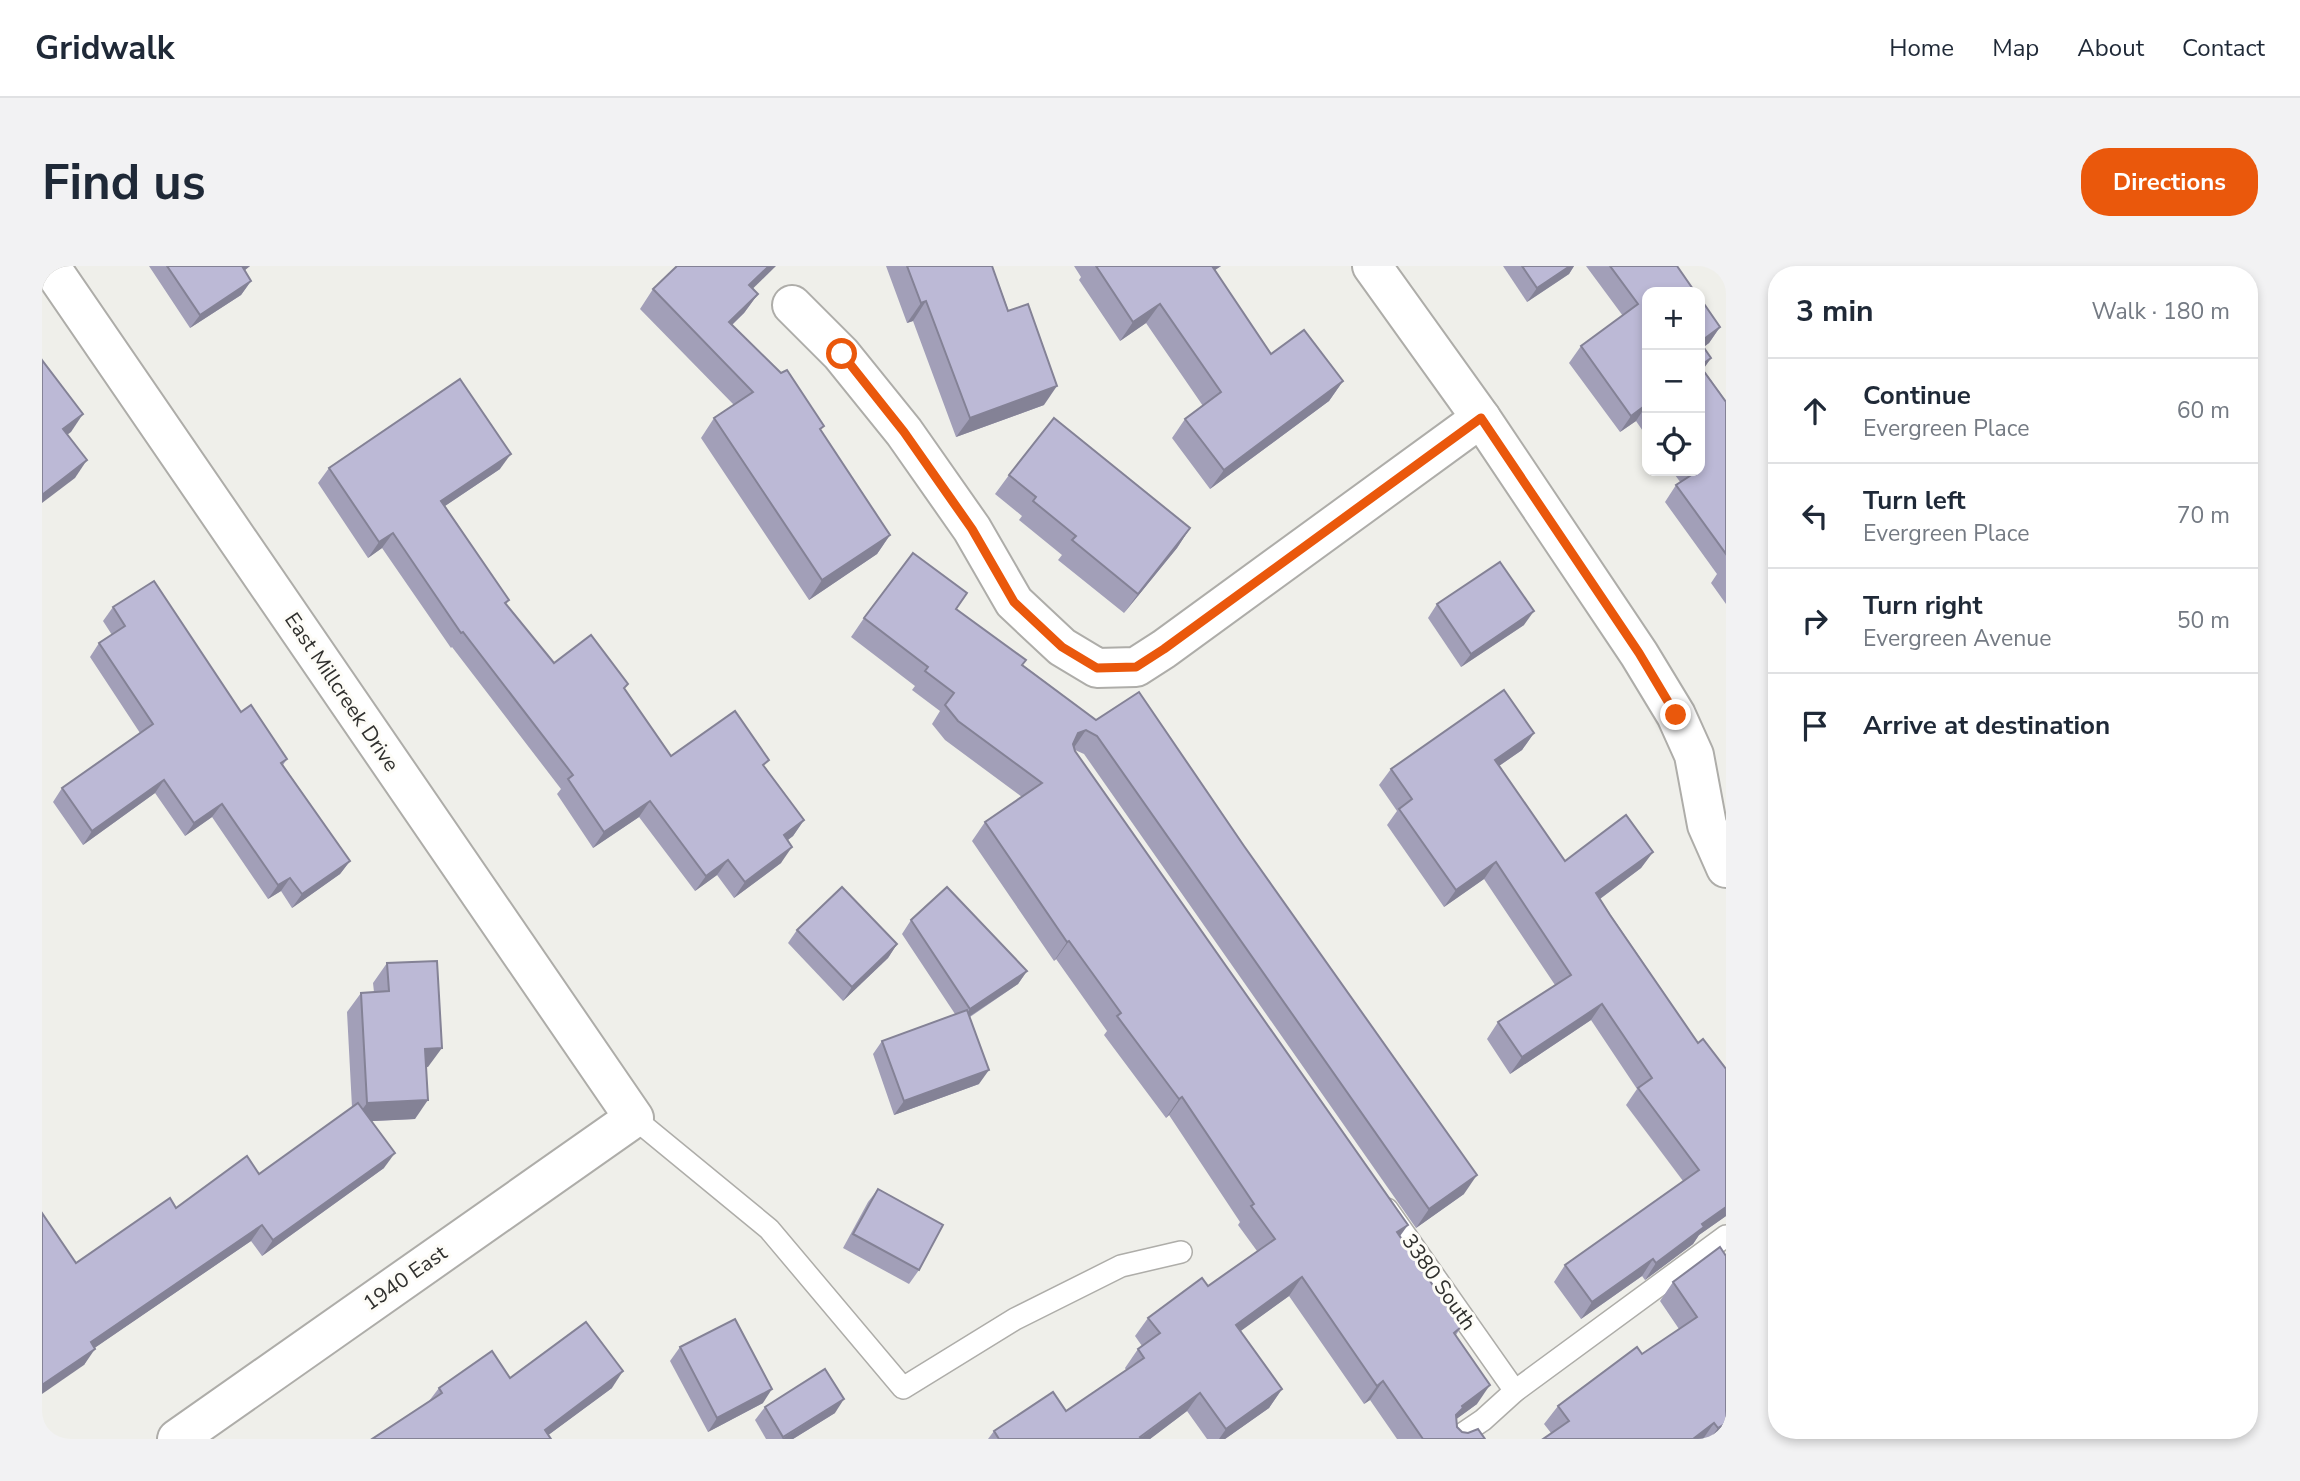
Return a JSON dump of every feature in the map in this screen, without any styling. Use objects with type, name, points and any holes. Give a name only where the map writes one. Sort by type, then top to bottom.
[{"type":"street","name":"East Millcreek Drive","points":[[50,266],[634,1118]]},
{"type":"street","points":[[1373,266],[1481,418],[1639,653],[1676,715],[1694,755],[1707,825],[1726,868]]},
{"type":"street","points":[[792,305],[842,354],[904,432],[972,529],[1014,602],[1062,647],[1097,668],[1136,667],[1155,655],[1481,418]]},
{"type":"street","name":"1940 East","points":[[177,1439],[634,1118]]},
{"type":"lane","points":[[634,1118],[769,1229],[903,1388],[1015,1319],[1121,1266],[1181,1252]]},
{"type":"lane","name":"3380 South","points":[[1378,1196],[1515,1391]]},
{"type":"lane","points":[[1455,1439],[1483,1420],[1515,1391],[1726,1236]]},
{"type":"building","points":[[167,266],[242,266],[251,281],[200,315]]},
{"type":"building","points":[[677,266],[769,266],[749,285],[758,294],[729,322],[781,373],[787,370],[824,426],[820,429],[890,535],[822,580],[714,418],[753,392],[653,289]]},
{"type":"building","points":[[907,266],[992,266],[1008,311],[1028,304],[1057,386],[970,418],[926,301],[921,303]]},
{"type":"building","points":[[1096,266],[1212,266],[1271,354],[1304,330],[1343,381],[1224,470],[1185,419],[1221,392],[1160,304],[1133,322]]},
{"type":"building","points":[[1522,266],[1570,266],[1537,288]]},
{"type":"building","points":[[1610,266],[1677,266],[1692,287],[1642,287],[1642,408],[1631,416],[1581,346],[1638,304]]},
{"type":"building","points":[[1705,305],[1720,327],[1705,338]]},
{"type":"building","points":[[1705,349],[1711,358],[1705,362]]},
{"type":"building","points":[[42,360],[83,414],[63,429],[87,460],[42,495]]},
{"type":"building","points":[[1705,373],[1726,402],[1726,554],[1676,485],[1690,476],[1705,476]]},
{"type":"building","points":[[460,379],[511,454],[441,501],[509,600],[505,603],[554,663],[591,635],[628,684],[624,688],[671,756],[735,711],[769,760],[763,765],[804,820],[784,835],[792,847],[745,882],[728,860],[706,876],[650,801],[604,832],[568,779],[573,775],[463,632],[461,633],[393,533],[379,542],[329,468]]},
{"type":"building","points":[[1054,418],[1190,528],[1138,594],[1072,540],[1076,536],[1033,501],[1036,497],[1009,475]]},
{"type":"building","points":[[913,553],[967,593],[956,609],[1026,660],[1022,665],[1096,720],[1139,692],[1244,846],[1477,1175],[1429,1209],[1097,736],[1086,730],[1078,733],[1073,744],[1075,751],[1408,1225],[1397,1232],[1461,1327],[1454,1333],[1490,1385],[1462,1406],[1456,1415],[1457,1427],[1462,1432],[1478,1429],[1485,1439],[1423,1439],[1383,1381],[1377,1386],[1302,1277],[1236,1325],[1282,1389],[1226,1429],[1200,1393],[1140,1437],[1142,1439],[999,1439],[994,1431],[1053,1392],[1066,1411],[1144,1358],[1138,1349],[1160,1333],[1148,1318],[1202,1278],[1208,1286],[1275,1239],[1182,1097],[1179,1099],[1117,1016],[1121,1013],[1069,941],[1067,942],[985,822],[1042,783],[958,721],[945,705],[954,693],[925,671],[928,667],[864,618]]},
{"type":"building","points":[[1500,562],[1534,611],[1471,654],[1437,604]]},
{"type":"building","points":[[154,581],[241,712],[251,705],[287,759],[281,763],[350,861],[302,894],[290,878],[278,885],[222,804],[194,823],[164,780],[92,831],[62,788],[153,724],[99,643],[125,626],[113,607]]},
{"type":"building","points":[[1504,690],[1534,733],[1495,760],[1565,861],[1626,815],[1653,852],[1596,893],[1698,1043],[1703,1039],[1726,1069],[1726,1207],[1656,1263],[1653,1259],[1592,1302],[1565,1265],[1699,1170],[1638,1088],[1652,1078],[1602,1004],[1522,1057],[1498,1022],[1571,975],[1496,862],[1456,890],[1399,809],[1412,799],[1391,769]]},
{"type":"building","points":[[842,887],[897,944],[852,987],[797,930]]},
{"type":"building","points":[[947,887],[1027,971],[970,1009],[911,920]]},
{"type":"building","points":[[437,961],[442,1048],[425,1049],[428,1100],[367,1103],[361,993],[389,991],[387,963]]},
{"type":"building","points":[[967,1010],[989,1070],[904,1101],[882,1041]]},
{"type":"building","points":[[358,1103],[395,1153],[273,1240],[262,1225],[91,1342],[95,1349],[42,1385],[42,1213],[76,1263],[170,1198],[176,1208],[247,1156],[259,1174]]},
{"type":"building","points":[[878,1189],[943,1225],[919,1270],[853,1234]]},
{"type":"building","points":[[1720,1247],[1726,1256],[1726,1423],[1718,1428],[1714,1423],[1693,1439],[1543,1439],[1569,1421],[1558,1406],[1637,1347],[1642,1354],[1697,1317],[1673,1282]]},
{"type":"building","points":[[735,1319],[772,1389],[717,1418],[680,1347]]},
{"type":"building","points":[[586,1322],[623,1371],[545,1430],[551,1439],[372,1439],[442,1393],[439,1388],[492,1351],[510,1378]]},
{"type":"building","points":[[825,1369],[844,1399],[783,1437],[765,1407]]},
{"type":"route","points":[[842,354],[904,432],[972,529],[1014,602],[1062,647],[1097,668],[1136,667],[1164,649],[1481,418],[1639,653],[1676,715]]}]
